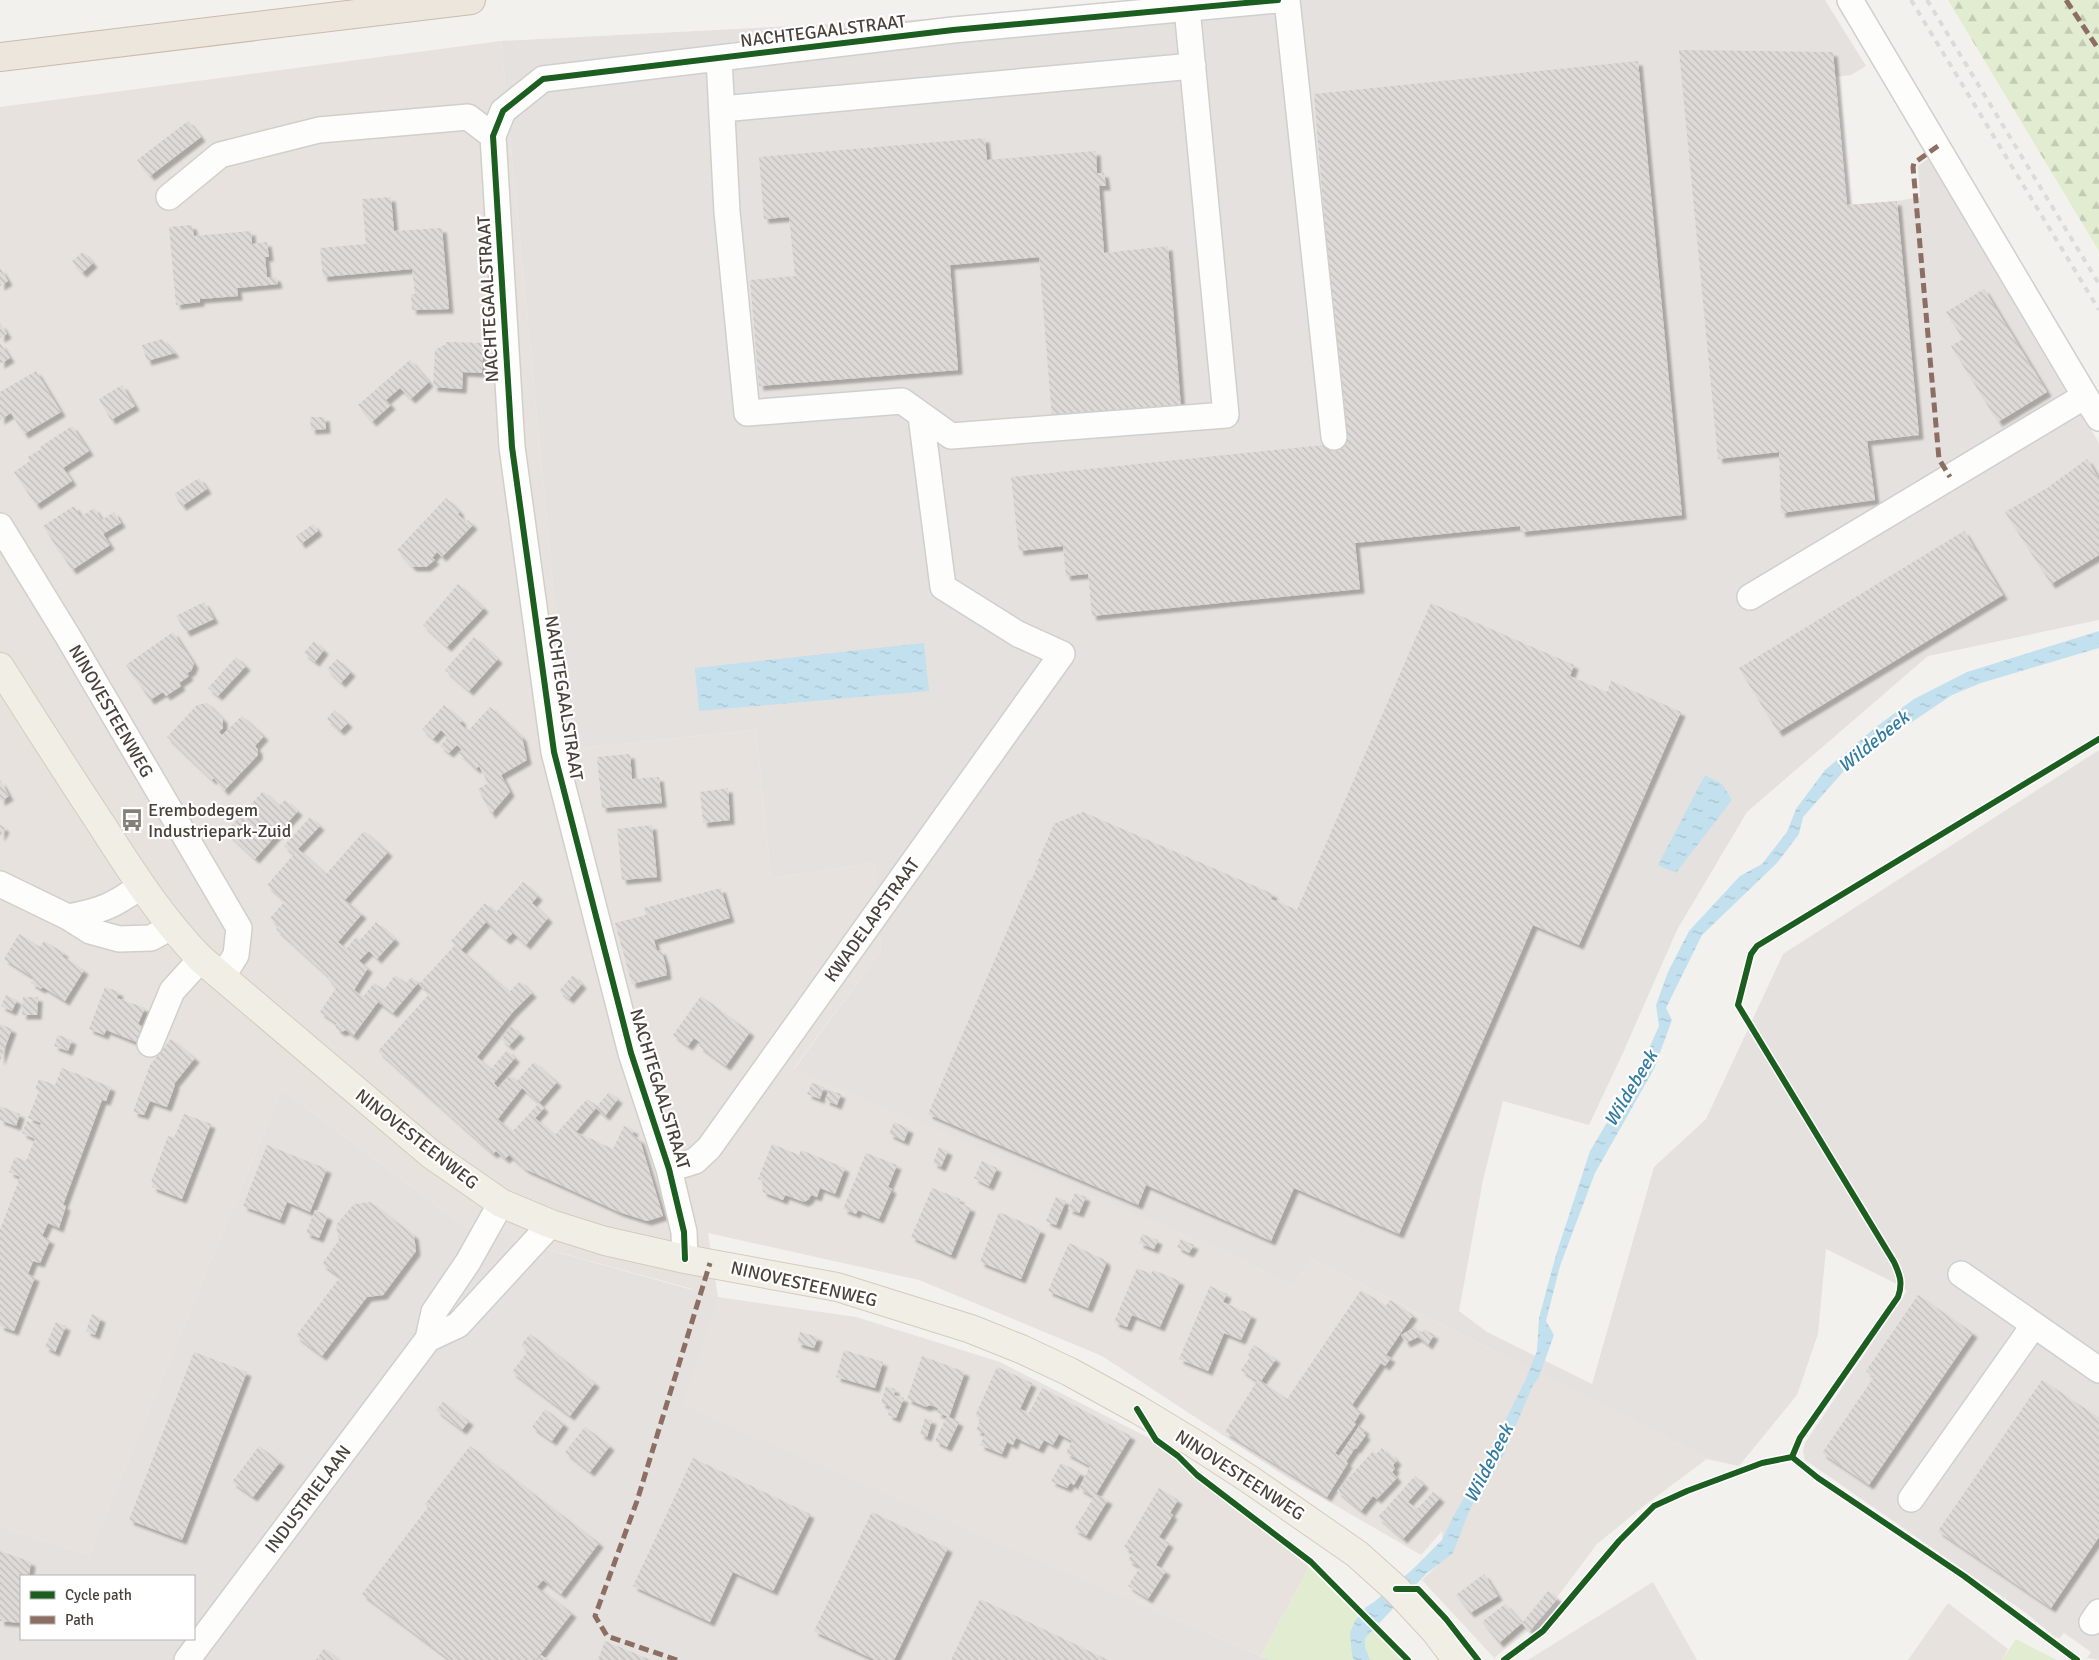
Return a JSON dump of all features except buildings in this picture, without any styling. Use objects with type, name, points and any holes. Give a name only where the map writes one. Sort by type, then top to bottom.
[{"type":"highway","points":[[0,57],[471,0]]},
{"type":"main road","name":"NINOVESTEENWEG","points":[[0,667],[141,886],[171,927],[200,959],[432,1155],[501,1203],[550,1224],[605,1241],[685,1259],[837,1287],[971,1329],[1021,1349],[1070,1372],[1195,1444],[1357,1554],[1396,1589],[1435,1631],[1457,1660]]},
{"type":"street","name":"NACHTEGAALSTRAAT","points":[[685,1259],[684,1232],[669,1169],[632,1053],[554,752],[512,447],[493,136],[503,110],[543,79],[953,30],[1278,0]]},
{"type":"street","points":[[1286,0],[1334,437]]},
{"type":"street","points":[[1850,0],[2099,418]]},
{"type":"street","points":[[719,58],[726,212],[747,413],[902,400],[921,416],[951,436],[1226,416],[1187,8]]},
{"type":"street","points":[[722,108],[1193,66]]},
{"type":"street","points":[[169,196],[220,155],[319,130],[468,117],[493,136]]},
{"type":"street","points":[[1750,597],[2085,396]]},
{"type":"street","name":"KWADELAPSTRAAT","points":[[669,1169],[696,1160],[709,1148],[1062,654],[1018,634],[942,587],[921,416]]},
{"type":"street","name":"NINOVESTEENWEG","points":[[0,526],[67,635],[239,928],[236,954],[222,977]]},
{"type":"street","points":[[68,917],[98,911],[119,901],[141,886]]},
{"type":"street","points":[[3,892],[68,917],[90,932],[120,939],[151,938],[171,927]]},
{"type":"street","points":[[150,1044],[172,991],[200,959]]},
{"type":"street","name":"INDUSTRIELAAN","points":[[187,1660],[428,1338],[434,1312],[468,1262],[501,1203]]},
{"type":"street","name":"INDUSTRIELAAN","points":[[428,1338],[458,1324],[550,1224]]},
{"type":"street","points":[[1961,1274],[2099,1370]]},
{"type":"street","points":[[1912,1499],[2034,1325]]},
{"type":"shaded area","points":[[1295,0],[1825,0],[1866,66],[1851,75],[1835,77],[1847,205],[1920,197],[1918,166],[1929,158],[2099,443],[2099,620],[1928,656],[1747,812],[1677,930],[1589,1125],[1503,1101],[1483,1180],[1459,1311],[1487,1332],[1592,1384],[1654,1167],[1706,1119],[1783,954],[2099,750],[2099,1660],[2087,1658],[2091,1652],[2064,1633],[2060,1638],[2055,1637],[2026,1613],[1805,1460],[1803,1451],[1805,1443],[1907,1291],[1897,1284],[1826,1249],[1818,1334],[1797,1395],[1739,1466],[1707,1459],[1312,1259],[1292,1287],[1242,1259],[794,1069],[881,950],[874,863],[771,878],[756,730],[581,748],[561,668],[501,41]]},
{"type":"shaded area","points":[[501,41],[561,668],[581,748],[756,730],[771,878],[874,863],[881,950],[794,1068],[1242,1259],[1292,1287],[1312,1259],[1707,1459],[1645,1505],[1597,1544],[1537,1624],[1495,1657],[1496,1660],[1422,1580],[1444,1559],[1442,1531],[1421,1555],[1288,1478],[1102,1356],[919,1280],[708,1233],[718,1297],[856,1317],[1000,1362],[1159,1443],[1309,1567],[1261,1656],[680,1405],[692,1289],[463,1226],[282,1089],[89,1555],[0,1527],[0,107]]},
{"type":"shaded area","points":[[282,1089],[463,1226],[718,1297],[681,1405],[1270,1660],[0,1660],[0,1527],[89,1555]]},
{"type":"shaded area","points":[[1653,1582],[1697,1660],[1528,1660]]},
{"type":"shaded area","points":[[1948,1603],[2008,1649],[2002,1660],[1908,1660]]},
{"type":"green space","points":[[1948,0],[2099,0],[2099,251]]},
{"type":"green space","points":[[1309,1567],[1403,1660],[1270,1660],[1261,1656]]},
{"type":"green space","points":[[2016,1639],[2057,1660],[2002,1660]]},
{"type":"water","name":"Wildebeek","points":[[2099,631],[2099,648],[1981,683],[1952,695],[1851,763],[1803,817],[1799,834],[1777,863],[1702,935],[1666,1008],[1672,1020],[1654,1069],[1595,1173],[1560,1266],[1546,1321],[1554,1335],[1539,1377],[1532,1387],[1504,1454],[1470,1509],[1453,1553],[1426,1574],[1365,1638],[1365,1647],[1370,1660],[1354,1660],[1350,1633],[1355,1621],[1366,1607],[1412,1570],[1442,1540],[1483,1465],[1525,1381],[1537,1351],[1539,1318],[1556,1255],[1590,1151],[1642,1064],[1659,1026],[1656,1005],[1668,972],[1689,931],[1740,876],[1762,864],[1787,832],[1796,809],[1825,770],[1876,727],[1914,699],[1967,672]]},
{"type":"water","points":[[924,643],[929,691],[699,711],[695,668]]},
{"type":"water","points":[[1705,775],[1722,784],[1732,800],[1676,873],[1658,865]]},
{"type":"railway","points":[[1911,0],[2099,310]]},
{"type":"railway","points":[[1927,0],[2099,284]]},
{"type":"marked path","points":[[2066,0],[2099,50]]},
{"type":"marked path","points":[[1938,146],[1914,163],[1913,167],[1939,459],[1950,477]]},
{"type":"marked path","points":[[677,1660],[607,1636],[595,1616],[637,1501],[710,1263]]},
{"type":"cycle path","points":[[685,1259],[684,1232],[669,1169],[631,1053],[554,752],[512,447],[493,136],[503,111],[543,79],[953,30],[1278,0]]},
{"type":"cycle path","points":[[2077,1660],[1964,1576],[1818,1478],[1792,1457],[1800,1438],[1898,1297],[1900,1279],[1894,1262],[1738,1005],[1751,954],[1757,946],[2099,739]]},
{"type":"cycle path","points":[[1137,1409],[1156,1440],[1178,1456],[1197,1475],[1311,1562],[1408,1660]]},
{"type":"cycle path","points":[[1504,1660],[1543,1631],[1619,1541],[1654,1506],[1687,1491],[1762,1463],[1792,1457]]},
{"type":"cycle path","points":[[1396,1589],[1418,1589],[1446,1619],[1478,1660]]},
{"type":"place","name":"Erembodegem Industriepark-Zuid","points":[[132,820]]}]
